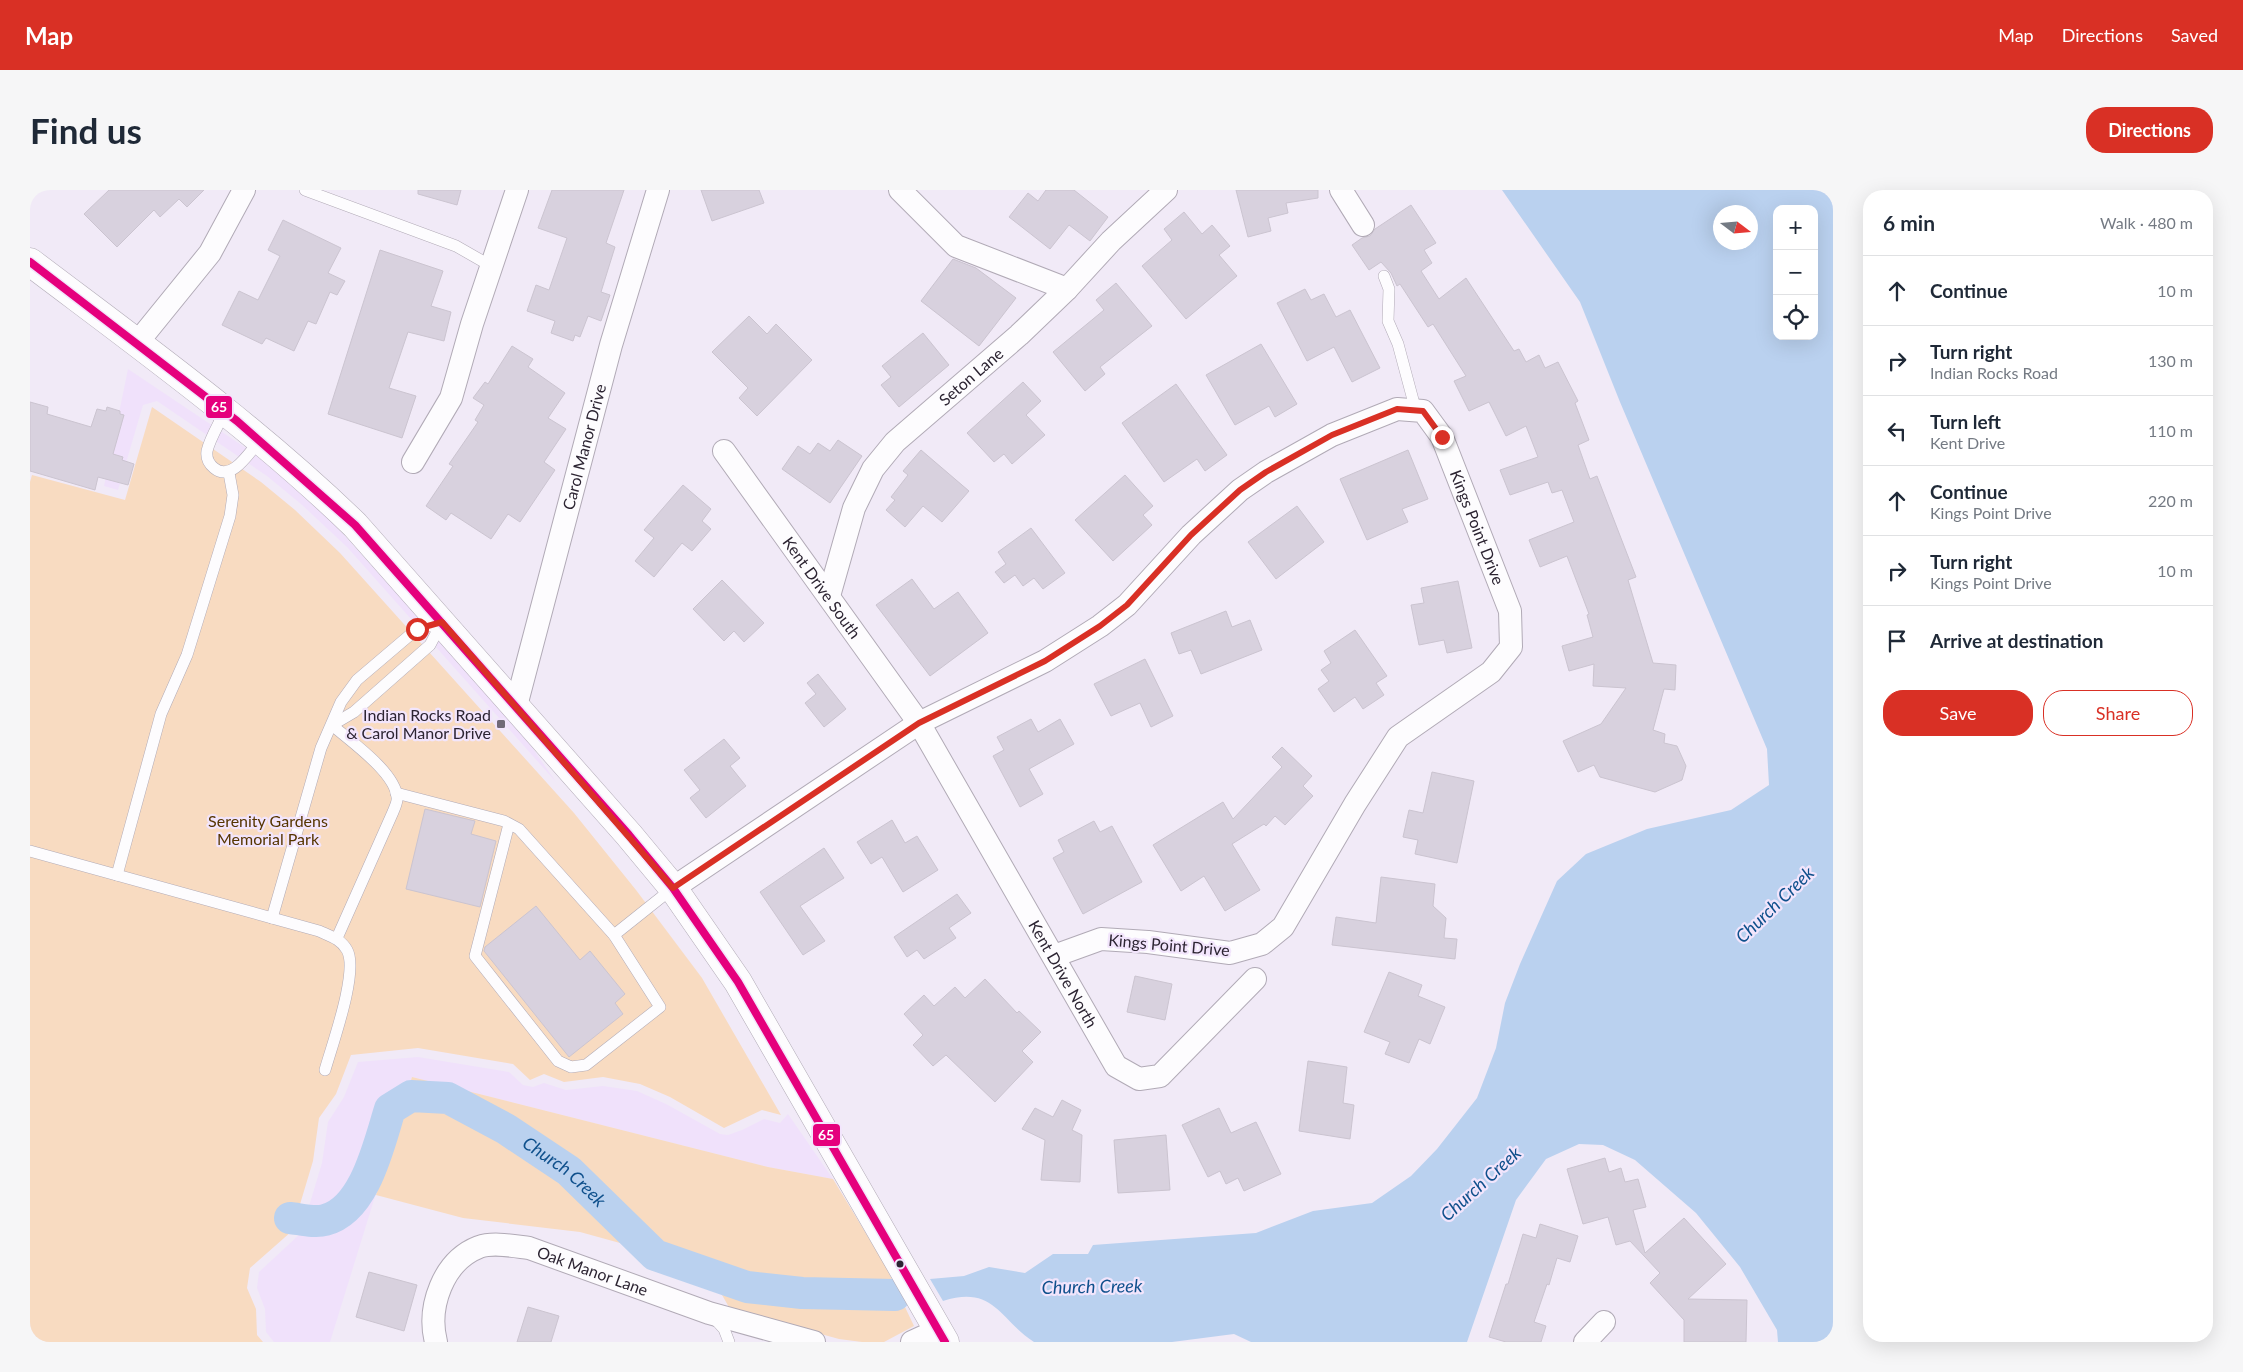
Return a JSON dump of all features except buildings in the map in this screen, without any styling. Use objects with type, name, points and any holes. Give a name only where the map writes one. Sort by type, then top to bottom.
[{"type":"street","points":[[137,343],[210,253],[244,190]]},
{"type":"street","points":[[413,462],[451,398],[472,324],[517,190]]},
{"type":"street","name":"Carol Manor Drive","points":[[516,706],[611,345],[658,190]]},
{"type":"street","points":[[900,190],[956,246],[1067,290]]},
{"type":"street","name":"Seton Lane","points":[[829,596],[854,508],[873,469],[895,442],[1019,336],[1067,290],[1111,241],[1166,190]]},
{"type":"street","points":[[1341,190],[1362,225]]},
{"type":"street","points":[[30,262],[260,439],[310,481],[355,525],[442,622],[673,888],[738,982],[941,1336],[912,1342]]},
{"type":"street","points":[[673,888],[919,723],[1045,661],[1100,626],[1127,605],[1191,535],[1240,490],[1266,472],[1332,435],[1397,409],[1416,411]]},
{"type":"street","name":"Kings Point Drive","points":[[1054,956],[1101,939],[1148,942],[1230,953],[1262,944],[1283,927],[1355,804],[1398,737],[1491,672],[1511,647],[1510,611],[1442,437],[1423,411],[1416,411]]},
{"type":"street","name":"Kent Drive South","points":[[724,451],[919,723]]},
{"type":"street","name":"Kent Drive North","points":[[919,723],[1116,1066],[1139,1079],[1160,1076],[1255,979]]},
{"type":"street","name":"Oak Manor Lane","points":[[436,1342],[433,1332],[435,1307],[444,1278],[458,1260],[479,1247],[501,1245],[529,1248],[709,1313],[814,1342]]},
{"type":"street","points":[[1585,1342],[1604,1322]]},
{"type":"lane","points":[[305,190],[456,246],[491,266]]},
{"type":"lane","points":[[1384,276],[1389,289],[1388,322],[1398,344],[1416,411]]},
{"type":"lane","points":[[224,411],[207,451],[208,461],[221,473],[229,473],[240,464],[260,439]]},
{"type":"lane","points":[[117,875],[160,714],[187,655],[230,516],[233,495],[229,473]]},
{"type":"lane","points":[[272,918],[321,748],[341,702],[357,680],[417,629],[442,622]]},
{"type":"lane","points":[[332,725],[354,712],[430,645],[442,622]]},
{"type":"lane","points":[[332,725],[382,769],[394,785],[398,797],[337,938]]},
{"type":"lane","points":[[396,793],[509,824],[520,829],[614,935],[660,1007],[586,1065],[571,1067],[558,1061],[474,956],[509,824]]},
{"type":"lane","points":[[30,851],[319,931],[337,938],[347,950],[351,965],[349,981],[325,1070]]},
{"type":"lane","points":[[614,935],[673,888]]},
{"type":"lane","points":[[709,1313],[724,1329],[729,1342]]},
{"type":"shaded area","points":[[128,369],[295,481],[520,730],[556,782],[347,547],[301,504],[267,476],[157,401],[143,405],[118,490],[104,486]]},
{"type":"shaded area","points":[[418,1057],[509,1072],[523,1085],[533,1087],[544,1083],[566,1090],[603,1086],[637,1091],[666,1104],[720,1134],[728,1135],[764,1119],[780,1123],[788,1114],[833,1179],[768,1167],[412,1077],[330,1342],[274,1342],[266,1332],[265,1309],[257,1288],[259,1272],[301,1233],[322,1163],[328,1122],[344,1097],[358,1062]]},
{"type":"green space","name":"Serenity Gardens Memorial Park","points":[[152,407],[261,482],[295,510],[340,553],[574,813],[636,890],[702,978],[781,1115],[762,1110],[724,1128],[670,1097],[640,1084],[603,1077],[564,1082],[544,1074],[530,1080],[513,1064],[418,1048],[351,1055],[336,1094],[319,1118],[313,1161],[292,1231],[250,1268],[247,1288],[256,1309],[257,1335],[263,1342],[30,1342],[30,482],[32,475],[125,500]]},
{"type":"green space","points":[[412,1077],[768,1167],[833,1179],[885,1265],[914,1326],[884,1342],[839,1339],[730,1309],[713,1279],[649,1251],[580,1232],[463,1218],[376,1195]]},
{"type":"water","points":[[1502,190],[1833,190],[1833,1342],[1778,1342],[1777,1330],[1740,1267],[1696,1213],[1635,1160],[1603,1145],[1579,1144],[1546,1159],[1516,1200],[1467,1342],[1251,1342],[1234,1334],[1172,1342],[1034,1342],[985,1301],[974,1297],[960,1297],[943,1301],[930,1279],[964,1276],[989,1267],[1025,1273],[1053,1254],[1088,1254],[1093,1245],[1256,1233],[1313,1211],[1372,1203],[1411,1176],[1437,1149],[1477,1098],[1496,1048],[1505,1003],[1557,881],[1586,854],[1647,829],[1731,810],[1769,785],[1767,749],[1620,402],[1580,302]]},
{"type":"waterway","name":"Church Creek","points":[[290,1218],[321,1221],[339,1214],[360,1190],[368,1174],[390,1109],[411,1096],[448,1098],[506,1129],[569,1171],[655,1255],[747,1287],[802,1293],[895,1295]]},
{"type":"transit line","name":"65","points":[[30,262],[237,421],[355,525],[629,835],[673,888],[738,982],[945,1342]]},
{"type":"place","name":"Indian Rocks Road & Carol Manor Drive","points":[[501,724]]},
{"type":"route","points":[[417,629],[442,622],[629,835],[673,888],[919,723],[1045,661],[1100,626],[1127,605],[1191,535],[1240,490],[1298,452],[1332,435],[1397,409],[1423,411],[1442,437]]}]
